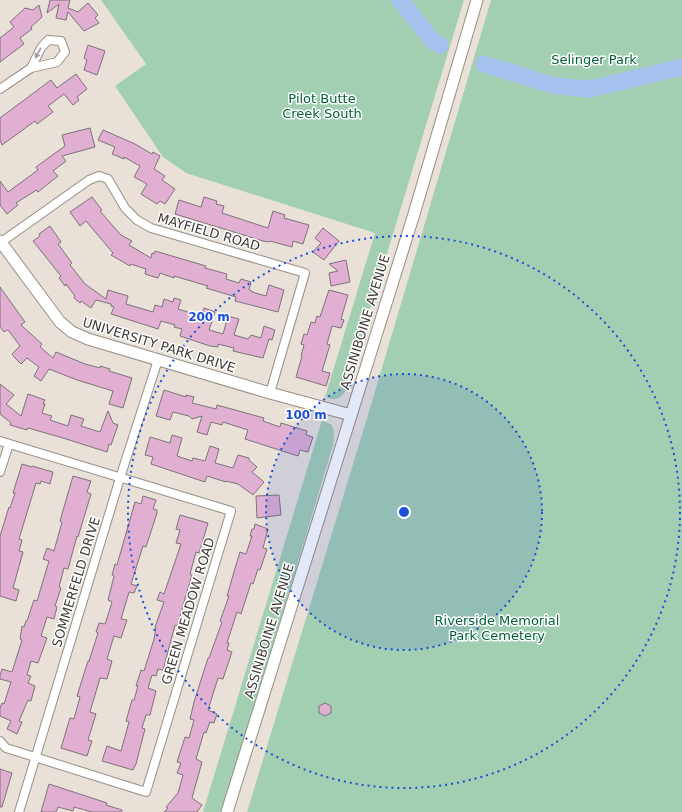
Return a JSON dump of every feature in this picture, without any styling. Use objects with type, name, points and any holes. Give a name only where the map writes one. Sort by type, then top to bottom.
[{"type":"street","name":"ASSINIBOINE AVENUE","points":[[227,812],[414,214],[477,0]]},
{"type":"street","points":[[0,90],[31,68]]},
{"type":"street","name":"MAYFIELD ROAD","points":[[0,242],[89,180],[99,176],[108,179],[125,208],[137,220],[151,228],[306,273],[270,393]]},
{"type":"street","name":"UNIVERSITY PARK DRIVE","points":[[0,242],[60,322],[72,332],[88,339],[158,360],[351,415]]},
{"type":"street","name":"SOMMERFELD DRIVE","points":[[19,812],[120,478],[158,360]]},
{"type":"street","name":"GREEN MEADOW ROAD","points":[[0,441],[231,511],[146,792],[6,748],[0,741]]},
{"type":"street","points":[[0,472],[8,444]]},
{"type":"green space","name":"Pilot Butte Creek South","points":[[101,0],[464,0],[345,392],[340,397],[334,399],[325,397],[375,233],[186,173],[163,157],[115,86],[146,64]]},
{"type":"green space","name":"Riverside Memorial Park Cemetery","points":[[491,0],[682,0],[682,812],[247,812],[368,415]]},
{"type":"green space","points":[[322,420],[332,425],[334,432],[333,445],[223,812],[203,812]]},
{"type":"building","points":[[50,0],[70,0],[68,8],[78,12],[88,3],[98,15],[95,18],[99,23],[84,31],[68,12],[66,20],[56,18],[59,4],[47,13]]},
{"type":"building","points":[[39,5],[42,17],[31,27],[32,29],[20,38],[24,44],[0,62],[0,38],[14,27],[10,22],[25,8],[33,10]]},
{"type":"building","points":[[88,45],[105,51],[97,75],[84,70],[87,60],[84,58]]},
{"type":"building","points":[[76,74],[87,89],[77,97],[79,100],[73,105],[64,94],[48,106],[53,112],[37,124],[35,121],[2,145],[0,140],[0,118],[51,80],[57,88]]},
{"type":"building","points":[[90,128],[95,147],[62,156],[66,161],[53,171],[58,176],[38,192],[36,190],[16,203],[18,205],[7,214],[0,205],[0,181],[8,192],[38,170],[36,167],[65,146],[62,135]]},
{"type":"building","points":[[103,130],[135,144],[152,154],[153,152],[160,156],[154,169],[165,176],[162,180],[175,189],[165,204],[160,201],[157,204],[141,194],[147,184],[134,177],[140,166],[124,157],[124,159],[112,154],[115,147],[98,140]]},
{"type":"building","points":[[92,197],[102,210],[100,211],[121,235],[132,241],[129,245],[151,258],[152,253],[154,254],[155,251],[206,266],[205,268],[227,274],[226,279],[239,283],[241,279],[251,282],[249,290],[266,296],[269,285],[284,290],[278,312],[235,301],[236,297],[206,288],[208,286],[174,276],[174,278],[160,273],[158,278],[145,274],[146,269],[131,264],[130,266],[111,255],[113,253],[86,221],[80,226],[70,212]]},
{"type":"building","points":[[204,197],[217,201],[216,204],[224,206],[222,213],[268,228],[273,211],[285,215],[284,218],[309,225],[303,244],[293,241],[292,247],[270,241],[263,241],[175,214],[179,200],[201,207]]},
{"type":"building","points":[[50,226],[61,242],[58,244],[72,263],[70,265],[85,284],[106,299],[108,290],[128,296],[126,304],[153,312],[155,305],[162,307],[164,299],[173,302],[174,298],[181,300],[178,309],[201,316],[204,308],[215,312],[209,330],[223,334],[228,316],[239,319],[234,335],[248,339],[251,335],[261,338],[264,326],[275,330],[272,340],[269,339],[263,358],[233,351],[234,348],[218,344],[218,347],[210,346],[180,336],[182,329],[174,327],[175,325],[161,321],[158,329],[111,314],[114,307],[111,306],[111,304],[96,300],[91,308],[81,301],[80,303],[74,298],[75,296],[66,284],[65,286],[59,278],[61,276],[33,241],[40,236],[39,234]]},
{"type":"building","points":[[323,228],[339,241],[324,260],[313,252],[321,243],[315,238]]},
{"type":"building","points":[[346,260],[350,282],[331,286],[329,273],[338,271],[329,264]]},
{"type":"building","points":[[0,287],[25,322],[21,325],[42,344],[40,347],[53,358],[56,352],[85,364],[100,368],[100,366],[110,369],[109,371],[132,378],[123,408],[109,404],[113,391],[77,380],[49,369],[41,381],[34,376],[39,367],[27,358],[21,364],[12,354],[20,346],[9,331],[7,330],[4,332],[0,327]]},
{"type":"building","points":[[329,290],[348,295],[341,319],[344,320],[341,328],[332,326],[327,344],[330,345],[322,371],[330,373],[326,386],[296,377],[302,356],[304,345],[301,344],[304,334],[307,335],[311,322],[315,323],[317,316],[320,317]]},
{"type":"building","points":[[0,384],[14,395],[6,404],[21,416],[28,394],[45,400],[42,413],[52,416],[50,420],[68,426],[71,415],[84,419],[81,426],[100,432],[108,411],[113,423],[118,425],[107,452],[28,428],[27,430],[10,425],[11,423],[0,414]]},
{"type":"building","points":[[164,390],[186,397],[186,395],[194,397],[192,403],[216,409],[217,405],[264,418],[263,421],[280,427],[281,423],[307,431],[306,435],[313,437],[308,452],[300,450],[298,456],[245,439],[248,430],[223,422],[222,425],[211,422],[207,435],[197,432],[202,416],[192,419],[189,416],[173,412],[170,420],[156,416]]},
{"type":"building","points":[[172,435],[182,438],[177,456],[192,461],[193,458],[205,461],[210,446],[219,449],[215,463],[233,468],[238,455],[249,458],[249,460],[257,467],[252,472],[264,482],[253,495],[238,484],[207,476],[205,482],[151,464],[153,457],[145,455],[150,437],[170,443]]},
{"type":"building","points":[[22,464],[53,472],[50,484],[41,481],[40,484],[36,483],[19,539],[22,540],[19,551],[23,552],[13,588],[19,590],[16,601],[0,596],[0,536],[15,493],[13,493]]},
{"type":"building","points":[[73,476],[91,481],[87,492],[91,494],[68,569],[64,568],[59,587],[61,588],[55,606],[57,607],[54,619],[47,617],[41,636],[47,638],[38,663],[31,661],[27,675],[31,676],[28,683],[35,686],[31,701],[28,700],[19,721],[22,722],[17,734],[7,729],[11,721],[0,716],[0,708],[2,703],[4,704],[11,682],[0,679],[0,675],[2,669],[12,672],[22,640],[20,639],[22,626],[24,627],[27,621],[34,600],[37,601],[49,561],[43,559],[47,548],[54,551],[62,522],[60,521]]},
{"type":"building","points":[[279,495],[281,515],[257,518],[256,496]]},
{"type":"building","points":[[143,496],[156,500],[153,509],[157,510],[157,513],[146,547],[143,546],[131,584],[137,586],[134,593],[129,592],[121,619],[127,620],[121,638],[114,636],[107,659],[112,661],[107,679],[100,678],[90,712],[96,714],[88,740],[92,741],[87,756],[61,748],[70,718],[74,719],[80,697],[77,696],[98,633],[96,632],[99,623],[105,624],[110,609],[112,602],[108,600],[114,576],[112,575],[115,564],[117,565],[135,502],[141,504]]},
{"type":"building","points":[[180,515],[208,523],[199,553],[196,552],[190,574],[192,575],[177,626],[175,625],[163,670],[158,669],[156,676],[152,675],[148,688],[156,691],[150,715],[146,715],[142,728],[145,729],[133,770],[102,761],[107,746],[121,751],[129,722],[126,721],[138,686],[136,686],[141,670],[144,671],[154,639],[155,627],[164,602],[157,600],[160,592],[164,594],[181,544],[176,543],[180,530],[176,529]]},
{"type":"building","points":[[255,524],[268,529],[263,548],[267,549],[260,570],[258,569],[253,584],[251,583],[241,614],[237,612],[227,643],[229,643],[227,650],[232,652],[223,679],[218,678],[208,710],[217,714],[214,723],[210,722],[206,733],[204,732],[196,759],[202,762],[192,798],[202,805],[197,812],[164,812],[168,808],[166,807],[178,793],[183,775],[177,773],[181,763],[177,762],[185,737],[189,738],[194,720],[190,719],[194,702],[208,658],[222,622],[220,621],[229,596],[227,596],[240,552],[246,554],[252,536],[250,536],[252,529],[254,529]]},
{"type":"building","points":[[325,703],[331,706],[331,713],[325,716],[319,713],[319,706]]},
{"type":"building","points":[[0,769],[12,773],[2,807],[0,807]]},
{"type":"building","points":[[49,784],[107,803],[106,805],[122,810],[122,812],[92,812],[74,807],[73,811],[58,807],[56,812],[41,812]]},
{"type":"waterway","points":[[400,0],[433,41],[440,45]]},
{"type":"waterway","points":[[484,64],[555,86],[590,89],[682,67]]},
{"type":"park label","name":"Selinger Park","points":[[594,59]]}]
